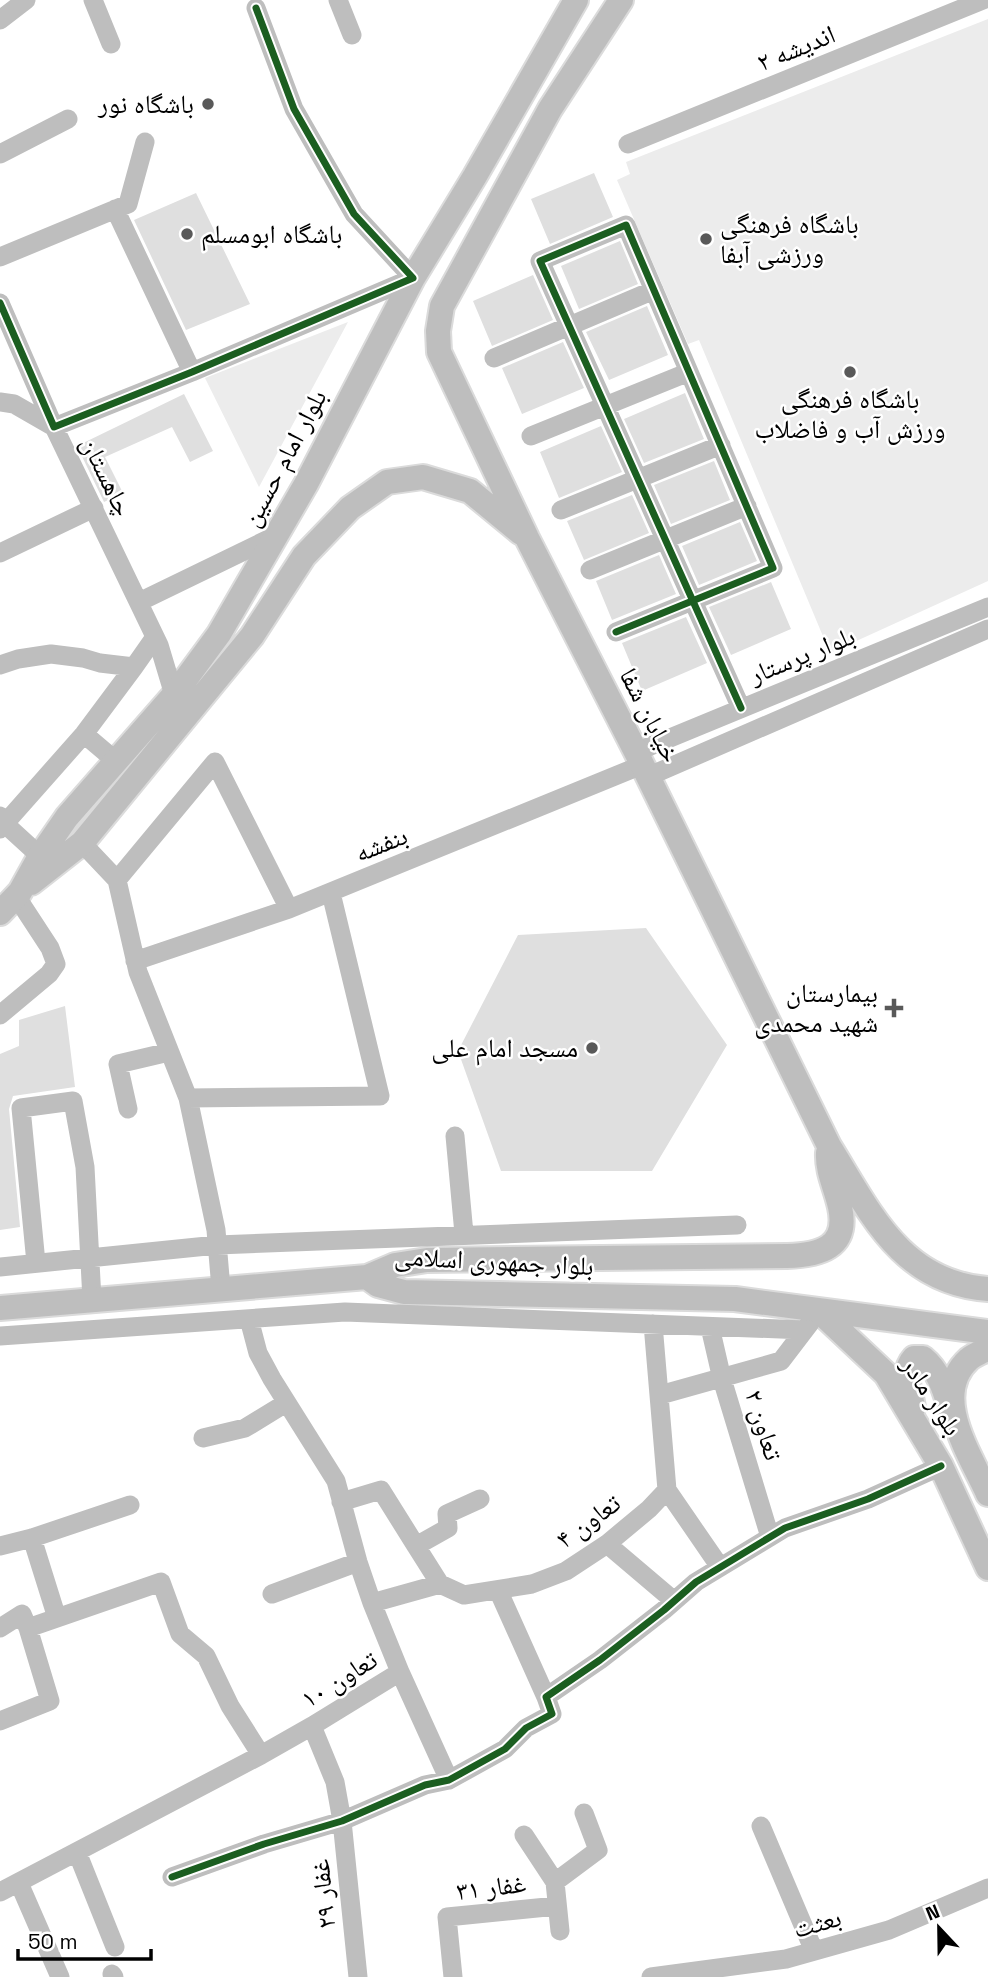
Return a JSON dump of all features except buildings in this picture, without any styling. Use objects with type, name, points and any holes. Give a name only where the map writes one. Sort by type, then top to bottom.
[{"type":"main road","name":"بلوار امام حسین","points":[[12,900],[67,817],[174,695],[219,634],[277,535],[413,278],[576,0]]},
{"type":"main road","name":"خیابان شفا","points":[[621,0],[550,109],[442,306],[438,331],[439,352],[527,538],[829,1146]]},
{"type":"main road","points":[[12,900],[82,843],[252,636],[304,556],[350,508],[387,482],[424,477],[470,491],[527,538]]},
{"type":"main road","points":[[367,1277],[427,1248],[786,1256],[821,1252],[835,1238],[841,1219],[828,1168],[829,1146]]},
{"type":"main road","points":[[829,1146],[863,1201],[905,1256],[937,1279],[969,1288],[988,1289]]},
{"type":"main road","name":"بلوار جمهوری اسلامی","points":[[0,1308],[367,1277],[378,1285],[404,1292],[735,1299],[812,1321],[988,1332]]},
{"type":"main road","name":"بلوار مادر","points":[[812,1321],[886,1374],[941,1466],[988,1568]]},
{"type":"main road","name":"بلوار مادر","points":[[988,1348],[969,1360],[957,1375],[952,1391],[953,1415],[988,1494]]},
{"type":"main road","points":[[914,1421],[907,1373],[908,1364],[914,1358],[923,1358],[932,1365],[940,1377],[953,1415]]},
{"type":"street","points":[[0,20],[26,0]]},
{"type":"street","points":[[93,0],[111,44]]},
{"type":"street","points":[[338,0],[352,35]]},
{"type":"street","name":"اندیشه ۲","points":[[628,144],[984,0]]},
{"type":"street","points":[[1,308],[54,427],[192,372],[413,278],[354,214],[294,109],[256,8]]},
{"type":"street","points":[[0,154],[68,119]]},
{"type":"street","points":[[0,257],[128,204],[145,142]]},
{"type":"street","points":[[115,209],[192,372]]},
{"type":"street","points":[[616,632],[692,601],[774,568],[626,225],[540,261],[665,541],[692,601],[741,708]]},
{"type":"street","points":[[494,358],[654,290]]},
{"type":"street","points":[[531,436],[689,372]]},
{"type":"street","name":"چاهستان","points":[[5,405],[54,427],[139,601],[155,637],[174,695]]},
{"type":"street","points":[[561,510],[721,445]]},
{"type":"street","points":[[590,570],[747,506]]},
{"type":"street","points":[[0,553],[94,508]]},
{"type":"street","points":[[139,601],[277,535]]},
{"type":"street","name":"بلوار پرستار","points":[[641,764],[741,708],[988,607]]},
{"type":"street","name":"بلوار پرستار","points":[[641,764],[988,629]]},
{"type":"street","points":[[40,856],[2,823],[83,734],[155,637]]},
{"type":"street","points":[[0,665],[51,654],[134,667]]},
{"type":"street","points":[[83,734],[117,762]]},
{"type":"street","points":[[117,880],[215,762],[289,909]]},
{"type":"street","name":"بنفشه","points":[[135,961],[331,893],[641,764]]},
{"type":"street","points":[[82,843],[117,880],[135,961],[188,1098],[217,1245],[221,1289]]},
{"type":"street","points":[[188,1098],[380,1096],[331,893]]},
{"type":"street","points":[[0,1014],[49,974],[56,964],[50,948],[12,900]]},
{"type":"street","points":[[128,1109],[118,1064],[169,1052]]},
{"type":"street","points":[[36,1264],[21,1108],[73,1101],[85,1167],[92,1300]]},
{"type":"street","points":[[455,1136],[464,1234]]},
{"type":"street","points":[[0,1267],[217,1245],[427,1248],[464,1234],[737,1225]]},
{"type":"street","points":[[0,1336],[345,1312],[710,1327],[812,1321]]},
{"type":"street","name":"تعاون ۱۰","points":[[0,1892],[261,1755],[400,1672],[358,1562],[336,1481],[286,1403],[258,1353],[249,1319]]},
{"type":"street","points":[[660,1395],[781,1361],[812,1321]]},
{"type":"street","points":[[653,1324],[667,1490],[720,1567]]},
{"type":"street","name":"تعاون ۲","points":[[710,1327],[722,1379],[770,1537]]},
{"type":"street","points":[[203,1438],[245,1428],[286,1403]]},
{"type":"street","points":[[546,1697],[600,1660],[696,1581],[785,1528],[868,1499],[941,1466]]},
{"type":"street","points":[[341,1502],[381,1490],[440,1584],[372,1603]]},
{"type":"street","name":"تعاون ۴","points":[[440,1584],[464,1595],[532,1584],[566,1571],[607,1544],[667,1490]]},
{"type":"street","points":[[416,1546],[448,1528],[447,1514],[480,1499]]},
{"type":"street","points":[[0,1546],[130,1505]]},
{"type":"street","points":[[32,1538],[57,1618]]},
{"type":"street","points":[[607,1544],[673,1600]]},
{"type":"street","points":[[272,1594],[358,1562]]},
{"type":"street","points":[[28,1628],[162,1582],[180,1634],[206,1656],[230,1706],[261,1755]]},
{"type":"street","points":[[172,1877],[264,1844],[342,1821],[425,1785],[449,1780],[505,1749],[526,1728],[552,1714],[498,1590]]},
{"type":"street","points":[[0,1628],[22,1614],[50,1701],[0,1721]]},
{"type":"street","points":[[400,1672],[449,1780]]},
{"type":"street","name":"غفار ۲۹","points":[[312,1726],[335,1782],[342,1821],[358,1977]]},
{"type":"street","points":[[555,1882],[598,1850],[584,1813]]},
{"type":"street","points":[[761,1826],[814,1951]]},
{"type":"street","points":[[524,1835],[555,1882],[560,1931]]},
{"type":"street","points":[[77,1852],[116,1947]]},
{"type":"street","points":[[19,1883],[60,1977]]},
{"type":"street","name":"بعثت","points":[[652,1977],[786,1959],[889,1930],[988,1888]]},
{"type":"street","name":"غفار ۳۱","points":[[453,1977],[447,1917],[557,1906]]},
{"type":"shaded area","name":"باشگاه فرهنگی ورزش آب و فاضلاب","points":[[988,19],[988,581],[830,653],[699,340],[688,344],[617,180],[630,174],[626,162]]},
{"type":"shaded area","points":[[348,322],[259,487],[205,378]]},
{"type":"cycle path","points":[[0,303],[54,427],[192,372],[413,278],[354,214],[294,109],[256,8]]},
{"type":"cycle path","points":[[616,632],[773,568],[626,225],[540,261],[741,708]]},
{"type":"cycle path","points":[[172,1877],[264,1844],[342,1821],[425,1785],[449,1780],[505,1749],[526,1728],[552,1714],[546,1697],[600,1660],[696,1582],[785,1528],[868,1499],[941,1466]]},
{"type":"place","name":"باشگاه نور","points":[[208,104]]},
{"type":"place","name":"باشگاه ابومسلم","points":[[187,234]]},
{"type":"place","name":"باشگاه فرهنگی ورزشی آبفا","points":[[706,239]]},
{"type":"place","name":"باشگاه فرهنگی ورزش آب و فاضلاب","points":[[850,372]]},
{"type":"place","name":"بیمارستان شهید محمدی","points":[[894,1008]]},
{"type":"place","name":"مسجد امام علی","points":[[592,1048]]}]
